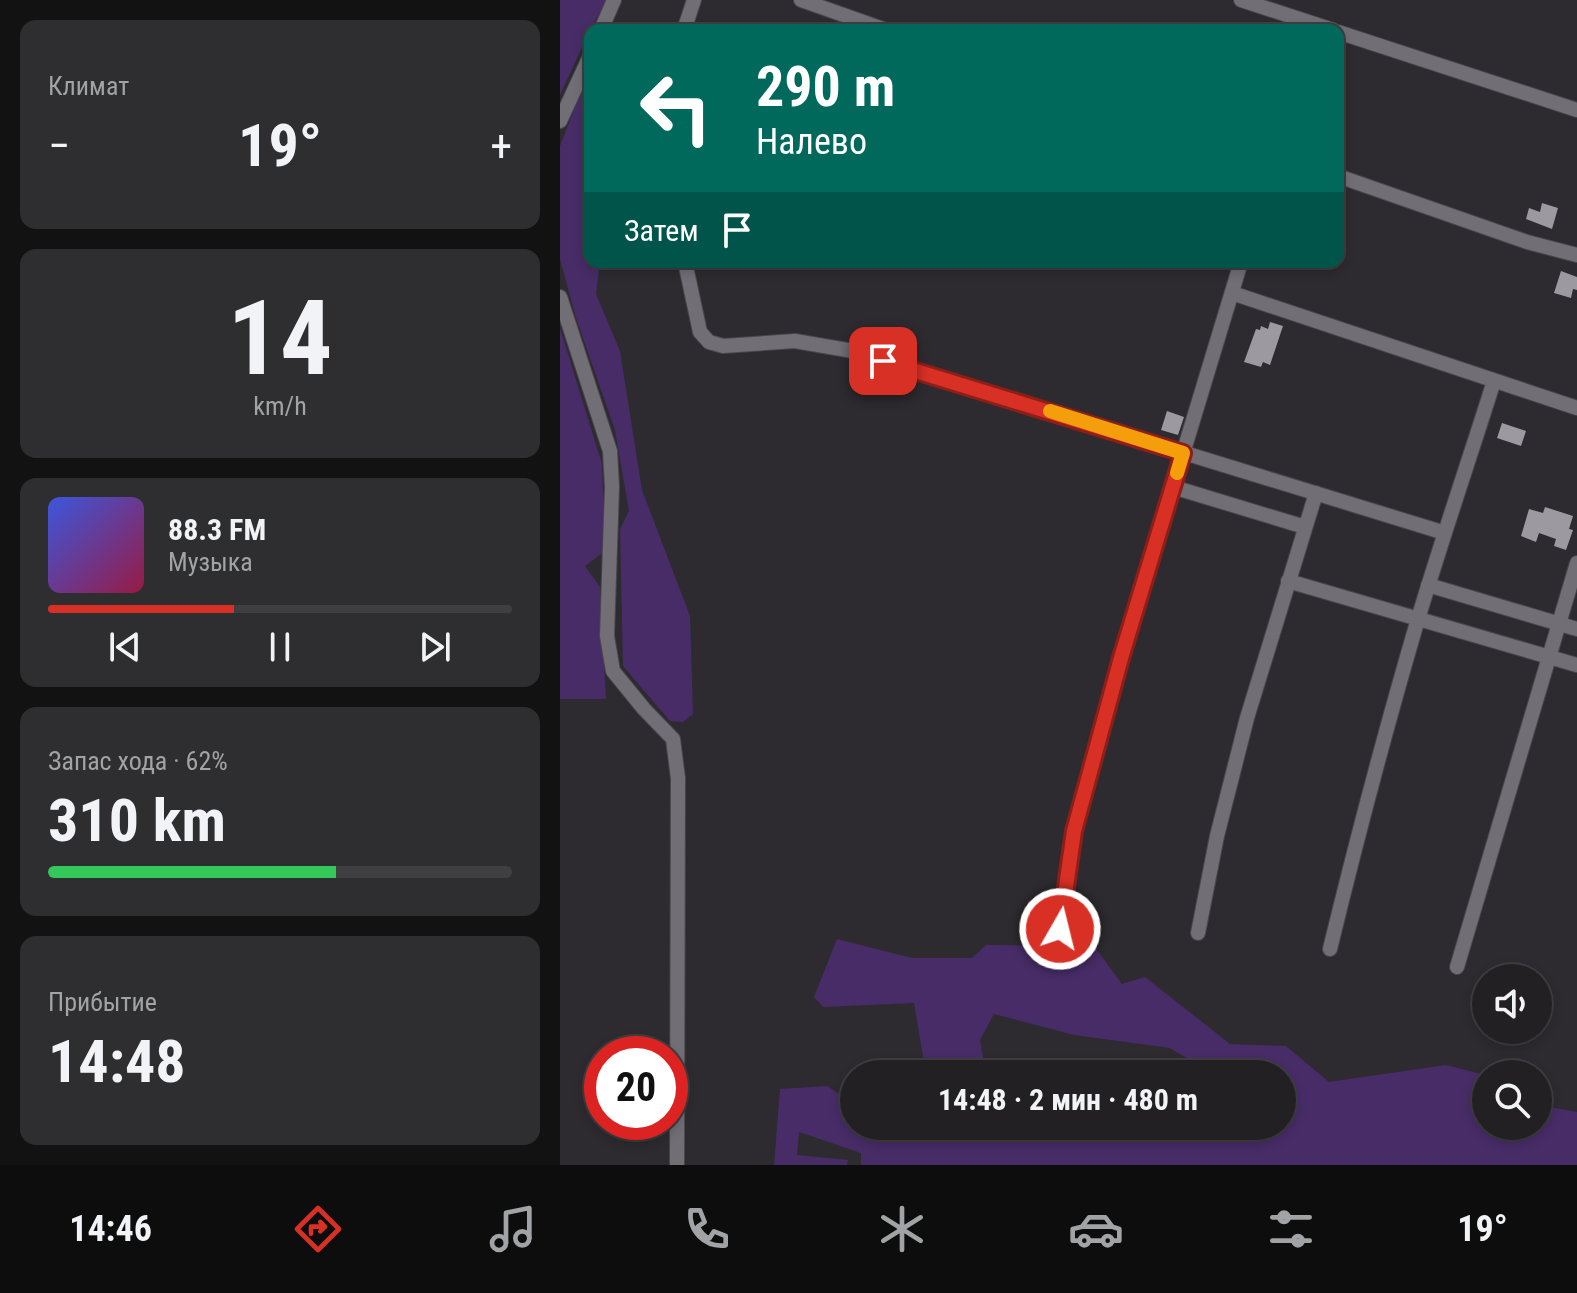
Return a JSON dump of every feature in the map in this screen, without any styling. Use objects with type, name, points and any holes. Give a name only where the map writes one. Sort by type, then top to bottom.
[{"type":"street","points":[[604,24],[614,0]]},
{"type":"street","points":[[686,24],[694,0]]},
{"type":"street","points":[[801,0],[869,24]]},
{"type":"street","points":[[1241,0],[1314,24]]},
{"type":"street","points":[[1344,34],[1576,108]]},
{"type":"street","points":[[560,121],[584,69]]},
{"type":"street","points":[[1344,178],[1527,242],[1577,255]]},
{"type":"street","points":[[686,268],[700,332],[709,342],[723,346],[795,341],[853,351],[1445,533]]},
{"type":"street","points":[[1060,929],[1074,831],[1121,658],[1239,268]]},
{"type":"street","points":[[1232,293],[1577,408]]},
{"type":"street","points":[[560,297],[610,451],[612,487],[607,636],[613,671],[673,739],[678,778],[677,1165]]},
{"type":"street","points":[[1330,949],[1357,837],[1418,619],[1494,381]]},
{"type":"street","points":[[1173,487],[1305,527]]},
{"type":"street","points":[[1198,933],[1217,836],[1243,733],[1316,493]]},
{"type":"street","points":[[1457,967],[1577,563]]},
{"type":"street","points":[[1288,581],[1577,665]]},
{"type":"street","points":[[1428,585],[1577,629]]},
{"type":"shaded area","points":[[560,0],[607,0],[593,24],[584,24],[584,43],[560,95]]},
{"type":"shaded area","points":[[584,84],[584,268],[599,268],[596,294],[620,351],[642,490],[690,616],[693,714],[683,722],[670,721],[623,666],[620,529],[629,511],[615,430],[576,318],[560,259],[560,146]]},
{"type":"shaded area","points":[[560,328],[602,464],[605,551],[585,566],[600,587],[606,699],[560,699]]},
{"type":"shaded area","points":[[837,939],[912,958],[972,958],[986,945],[1094,946],[1122,984],[1145,977],[1230,1044],[1286,1046],[1329,1082],[1446,1065],[1472,1072],[1472,1140],[1552,1140],[1552,1108],[1577,1112],[1577,1165],[861,1165],[861,1153],[799,1132],[797,1155],[848,1160],[847,1165],[774,1165],[780,1089],[827,1086],[840,1094],[840,1140],[1296,1140],[1296,1060],[1190,1060],[1170,1048],[1074,1035],[994,1014],[980,1040],[984,1060],[924,1060],[914,1003],[823,1007],[814,997]]},
{"type":"building","points":[[1542,203],[1558,208],[1552,229],[1526,219],[1529,208],[1540,212]]},
{"type":"building","points":[[1561,271],[1577,277],[1577,290],[1573,289],[1571,298],[1554,293]]},
{"type":"building","points":[[1270,322],[1283,326],[1270,365],[1263,362],[1261,367],[1244,362],[1256,329],[1260,330],[1261,326],[1268,329]]},
{"type":"building","points":[[1167,411],[1184,417],[1178,435],[1161,430]]},
{"type":"building","points":[[1502,423],[1526,431],[1521,446],[1497,438]]},
{"type":"building","points":[[1545,507],[1573,516],[1569,529],[1573,530],[1566,550],[1554,546],[1556,539],[1539,533],[1536,542],[1521,536],[1529,509],[1543,513]]},
{"type":"slow traffic","points":[[1050,411],[1183,453],[1177,473]]},
{"type":"route","points":[[883,361],[1183,453],[1121,658],[1074,831],[1060,929]]}]
